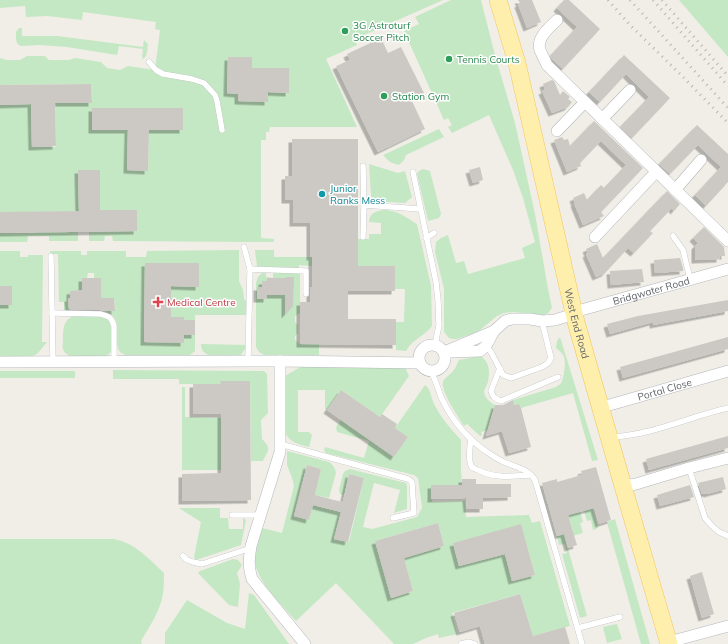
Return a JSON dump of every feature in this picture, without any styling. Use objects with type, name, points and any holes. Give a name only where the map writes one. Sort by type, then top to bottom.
[{"type":"main road","name":"West End Road","points":[[498,0],[516,63],[583,348],[669,643]]},
{"type":"street","points":[[557,20],[547,29],[540,39],[539,49],[547,65],[728,241]]},
{"type":"street","points":[[602,119],[630,90]]},
{"type":"street","points":[[557,131],[585,102]]},
{"type":"street","points":[[675,190],[701,160]]},
{"type":"street","points":[[595,237],[656,172]]},
{"type":"street","name":"Bridgwater Road","points":[[542,321],[555,320],[574,313],[728,269]]},
{"type":"street","points":[[439,349],[494,331],[505,322],[512,319],[542,321]]},
{"type":"street","points":[[420,363],[420,355],[424,348],[431,345],[439,349],[480,351],[486,346],[494,331]]},
{"type":"street","points":[[0,362],[280,361],[420,363],[425,368],[432,371],[439,369],[445,360],[439,349]]},
{"type":"street","points":[[280,361],[280,452],[248,561],[252,579],[305,644]]},
{"type":"street","name":"Portal Close","points":[[601,407],[728,371]]},
{"type":"street","points":[[623,486],[636,484],[728,458]]},
{"type":"street","points":[[669,643],[728,626]]},
{"type":"lane","points":[[149,62],[156,70],[163,74],[192,79],[204,83],[214,94],[217,101],[222,130]]},
{"type":"lane","points":[[363,166],[363,237]]},
{"type":"lane","points":[[412,172],[436,282],[439,349]]},
{"type":"lane","points":[[364,205],[420,209]]},
{"type":"lane","points":[[426,238],[434,232]]},
{"type":"lane","points":[[673,236],[683,250],[690,279]]},
{"type":"lane","points":[[244,247],[250,269],[248,361]]},
{"type":"lane","points":[[51,256],[53,362]]},
{"type":"lane","points":[[250,269],[306,271],[306,294]]},
{"type":"lane","points":[[52,314],[100,314],[106,315],[110,318],[113,321],[114,326],[114,362]]},
{"type":"lane","points":[[486,346],[491,352],[503,375],[511,378],[542,367],[548,363],[551,358],[542,321]]},
{"type":"lane","points":[[500,368],[491,391],[493,397],[496,400],[501,401],[558,377]]},
{"type":"lane","points":[[432,371],[448,410],[471,439],[497,458],[532,475],[535,480],[538,486],[582,644]]},
{"type":"lane","points":[[609,438],[624,437],[648,432],[728,408]]},
{"type":"lane","points":[[471,439],[470,462],[472,467],[480,472],[498,477],[532,475]]},
{"type":"lane","points":[[280,444],[411,480],[414,513],[393,518]]},
{"type":"lane","points":[[689,468],[705,518],[719,532],[728,536]]},
{"type":"lane","points":[[232,516],[261,515]]},
{"type":"lane","points":[[182,556],[187,560],[202,564],[251,548]]},
{"type":"lane","points":[[578,628],[620,617]]},
{"type":"lane","points":[[461,644],[469,642],[475,644]]},
{"type":"green space","points":[[0,0],[443,0],[355,39],[357,45],[326,59],[357,127],[270,127],[269,132],[266,132],[266,140],[261,140],[261,238],[274,239],[274,242],[113,241],[112,236],[105,236],[104,241],[89,241],[89,232],[137,231],[136,210],[100,210],[99,170],[78,170],[79,211],[44,212],[78,232],[78,241],[49,241],[49,236],[28,236],[27,242],[0,242],[0,233],[36,233],[36,212],[0,212],[0,105],[31,104],[32,147],[56,147],[55,103],[92,103],[91,84],[0,85],[0,58],[6,60],[20,60],[27,56],[45,56],[49,60],[69,60],[75,58],[101,62],[107,68],[120,70],[128,66],[155,70],[160,30],[155,29],[156,22],[83,12],[82,20],[47,16],[26,17],[25,6],[0,8]],"holes":[[[228,57],[252,57],[252,68],[289,68],[288,93],[268,92],[268,102],[238,101],[238,94],[227,93]],[[92,108],[183,108],[183,130],[149,130],[148,171],[127,170],[128,130],[92,130]]]},
{"type":"green space","points":[[451,0],[481,0],[515,123],[535,214],[552,308],[544,315],[513,312],[504,313],[497,316],[480,330],[457,339],[449,338],[444,332],[444,289],[435,252],[436,242],[448,235],[456,263],[464,261],[468,274],[525,258],[522,248],[535,242],[523,198],[513,170],[489,115],[452,133],[448,127],[452,125],[448,118],[444,120],[404,31],[419,24],[415,17]]},
{"type":"green space","points":[[679,0],[728,0],[728,57]]},
{"type":"green space","points":[[19,28],[22,28],[22,36],[57,36],[143,47],[144,40],[148,44],[147,53],[142,59],[143,49],[119,46],[117,55],[67,47],[40,45],[21,46],[18,44],[16,38],[16,32]]},
{"type":"green space","points":[[439,129],[444,137],[406,155],[404,160],[399,165],[390,162],[383,155]]},
{"type":"green space","points":[[369,164],[398,173],[405,171],[412,197],[405,203],[372,200]]},
{"type":"green space","points":[[423,169],[430,171],[441,214],[439,218],[428,221],[417,174]]},
{"type":"green space","points":[[388,210],[405,216],[417,224],[431,286],[432,326],[412,343],[406,351],[396,350],[396,322],[404,322],[405,289],[395,289],[395,266],[350,266],[358,239],[369,239],[369,234],[381,234],[381,223],[369,222],[373,213]]},
{"type":"green space","points":[[239,250],[239,281],[243,290],[244,299],[247,302],[246,315],[195,315],[195,320],[184,320],[183,317],[171,317],[171,286],[199,287],[199,263],[145,263],[144,342],[184,335],[195,335],[195,351],[190,355],[125,355],[120,352],[117,345],[117,326],[115,319],[105,311],[115,311],[114,298],[101,298],[101,278],[94,278],[94,273],[88,273],[87,278],[82,278],[83,298],[80,291],[70,291],[70,298],[68,299],[69,312],[64,312],[64,302],[59,302],[58,254],[50,254],[50,251],[81,251],[81,255],[87,255],[87,251],[126,251],[126,257],[146,257],[147,251]]},
{"type":"green space","points":[[255,250],[274,250],[274,257],[312,257],[312,266],[299,265],[299,268],[257,267]]},
{"type":"green space","points":[[0,251],[20,251],[20,257],[28,257],[28,255],[43,255],[42,342],[47,342],[38,353],[33,356],[0,356]]},
{"type":"green space","points":[[262,273],[266,273],[266,277],[273,278],[273,273],[300,273],[300,313],[295,316],[295,322],[298,325],[298,333],[295,336],[295,340],[300,344],[319,344],[319,355],[264,355],[259,352],[256,347],[256,283],[258,277]]},
{"type":"green space","points":[[74,316],[101,316],[108,320],[111,324],[112,350],[110,353],[106,356],[73,357],[66,353],[63,347],[64,329],[66,322]]},
{"type":"green space","points":[[560,337],[598,460],[592,461],[573,393],[521,408],[519,404],[514,405],[513,400],[556,387],[561,383],[565,363],[563,354],[556,348],[557,341]]},
{"type":"green space","points":[[201,344],[246,345],[240,356],[212,356],[203,351]]},
{"type":"green space","points":[[481,356],[488,365],[489,371],[488,382],[484,393],[488,400],[495,405],[488,430],[481,432],[482,435],[480,436],[467,424],[464,426],[450,404],[444,391],[443,382],[454,370],[459,360]]},
{"type":"green space","points":[[404,365],[409,376],[380,417],[341,390],[327,410],[325,409],[325,390],[298,390],[298,432],[309,432],[312,435],[309,447],[292,441],[285,433],[285,376],[302,366]]},
{"type":"green space","points":[[113,370],[264,371],[267,374],[268,413],[261,420],[262,439],[268,447],[268,452],[263,461],[251,461],[250,381],[221,381],[221,384],[179,384],[179,379],[113,379]]},
{"type":"green space","points":[[0,371],[75,371],[75,378],[0,378]]},
{"type":"green space","points":[[425,385],[429,389],[434,404],[440,414],[461,440],[462,485],[431,485],[432,502],[465,501],[466,517],[529,515],[532,523],[540,521],[570,626],[533,636],[520,594],[452,613],[457,634],[439,638],[438,634],[413,644],[394,644],[336,583],[296,621],[277,601],[259,575],[255,559],[262,528],[282,533],[294,486],[287,465],[287,451],[329,462],[334,467],[336,473],[329,498],[315,495],[321,469],[307,465],[295,516],[309,520],[313,505],[341,512],[334,539],[349,542],[364,478],[349,474],[344,495],[340,494],[339,490],[345,471],[350,469],[406,483],[407,509],[394,513],[400,490],[374,483],[363,527],[372,529],[417,517],[422,508],[418,478],[414,475],[326,453],[324,450],[325,447],[364,458],[369,441],[337,432],[336,427],[341,420],[394,457],[408,437],[395,428]],"holes":[[[438,523],[444,546],[404,558],[413,591],[392,598],[375,541]],[[521,525],[535,575],[513,581],[505,554],[459,566],[453,543]]]},
{"type":"green space","points":[[182,387],[185,387],[185,417],[221,418],[221,470],[182,470]]},
{"type":"green space","points":[[179,508],[220,508],[220,518],[228,518],[229,529],[243,529],[243,518],[246,520],[241,545],[196,560],[194,557],[201,522]]},
{"type":"green space","points":[[593,508],[598,528],[593,530],[591,520],[587,521],[584,511]]},
{"type":"green space","points":[[580,512],[583,522],[580,523],[583,533],[565,538],[587,616],[580,618],[562,554],[567,553],[565,544],[559,545],[557,536],[573,531],[568,515]]},
{"type":"green space","points":[[615,519],[650,644],[641,644],[607,522]]},
{"type":"green space","points":[[0,539],[114,539],[129,544],[141,552],[164,573],[164,589],[161,601],[154,618],[141,641],[142,644],[0,644]]},
{"type":"green space","points":[[233,559],[238,560],[242,565],[237,573],[240,584],[238,607],[229,605],[198,573]]},
{"type":"green space","points":[[249,593],[254,595],[289,644],[165,644],[165,633],[187,600],[227,623],[245,629]]},
{"type":"green space","points":[[617,624],[622,639],[607,643],[603,627]]},
{"type":"building","points":[[518,0],[532,0],[541,22],[527,28],[518,4],[520,3]]},
{"type":"building","points":[[564,0],[569,0],[600,29],[563,69],[550,56],[577,27],[557,8]]},
{"type":"building","name":"Station Gym","points":[[381,38],[388,53],[401,47],[424,93],[411,99],[425,129],[378,152],[336,66],[350,60],[347,54]]},
{"type":"building","points":[[624,55],[670,98],[632,138],[620,127],[649,97],[626,74],[600,102],[589,92]]},
{"type":"building","points":[[228,57],[252,57],[252,68],[289,68],[289,93],[268,92],[268,102],[238,101],[238,94],[227,93]]},
{"type":"building","points":[[552,80],[554,81],[560,95],[563,91],[570,97],[568,99],[572,102],[568,107],[552,113],[542,91],[545,90],[543,84]]},
{"type":"building","points":[[91,84],[92,103],[55,103],[56,146],[32,147],[31,104],[0,105],[0,85]]},
{"type":"building","points":[[92,108],[183,108],[183,130],[149,130],[148,171],[127,170],[128,130],[92,130]]},
{"type":"building","points":[[594,121],[643,168],[601,212],[604,216],[583,225],[573,198],[584,193],[587,200],[601,185],[604,188],[626,165],[601,141],[580,163],[581,166],[567,172],[554,140],[562,137],[564,140],[568,139],[570,146]]},
{"type":"building","points":[[697,125],[728,154],[728,182],[706,206],[695,195],[721,167],[698,145],[670,174],[659,164]]},
{"type":"building","points":[[292,139],[358,139],[358,266],[395,266],[395,291],[348,291],[348,319],[396,319],[396,345],[300,344],[300,302],[310,302],[310,287],[312,287],[312,257],[310,257],[310,223],[293,223],[293,200],[285,200],[285,176],[292,176]]},
{"type":"building","points":[[480,167],[483,180],[473,183],[469,170]]},
{"type":"building","points":[[78,170],[100,170],[100,210],[137,210],[137,231],[0,233],[0,212],[79,211]]},
{"type":"building","points":[[667,191],[680,204],[674,211],[672,208],[650,231],[653,233],[634,253],[628,248],[605,273],[596,277],[586,254],[588,253],[586,249],[597,244],[603,258]]},
{"type":"building","points":[[704,227],[724,247],[725,256],[720,256],[720,259],[695,260],[695,246],[698,243],[693,238]]},
{"type":"building","points":[[680,258],[683,271],[655,273],[654,260]]},
{"type":"building","name":"Medical Centre","points":[[145,263],[199,263],[199,287],[171,286],[171,317],[184,317],[184,320],[195,320],[195,335],[184,335],[184,343],[144,342]]},
{"type":"building","points":[[642,269],[644,282],[611,285],[610,271]]},
{"type":"building","points":[[294,277],[293,306],[285,315],[285,295],[267,295],[267,299],[257,299],[257,287],[262,287],[262,281],[267,281],[267,278]]},
{"type":"building","points":[[82,278],[101,278],[101,298],[114,298],[115,311],[69,309],[68,298],[70,298],[70,291],[82,290]]},
{"type":"building","points":[[0,286],[12,286],[12,305],[0,305]]},
{"type":"building","points":[[728,300],[728,311],[653,325],[653,322],[610,334],[607,324],[638,316]]},
{"type":"building","points":[[728,337],[728,349],[623,378],[620,367]]},
{"type":"building","points":[[220,381],[250,381],[251,500],[182,501],[182,474],[221,473],[221,414],[193,414],[193,384],[221,384]]},
{"type":"building","points":[[341,390],[380,417],[382,414],[397,424],[395,428],[408,437],[394,457],[327,410]]},
{"type":"building","points":[[513,400],[514,405],[519,404],[521,408],[531,447],[509,453],[502,431],[486,436],[495,405],[503,405]]},
{"type":"building","points":[[728,436],[728,448],[649,470],[646,459]]},
{"type":"building","points":[[307,465],[321,469],[315,495],[334,500],[343,502],[349,474],[364,478],[348,542],[334,539],[341,512],[313,505],[309,520],[294,516]]},
{"type":"building","points":[[596,467],[611,520],[599,524],[594,508],[568,515],[577,545],[568,548],[564,534],[557,536],[542,483],[557,479],[557,482],[582,475],[581,471]]},
{"type":"building","points":[[723,477],[726,489],[702,494],[698,483]]},
{"type":"building","points":[[462,479],[476,479],[476,484],[511,484],[511,497],[483,498],[483,509],[467,509],[466,498],[431,499],[431,485],[462,485]]},
{"type":"building","points":[[690,485],[694,497],[660,506],[657,495]]},
{"type":"building","points":[[438,523],[444,546],[404,558],[413,591],[391,598],[375,541]]},
{"type":"building","points":[[521,524],[535,575],[512,581],[505,554],[459,566],[453,543]]},
{"type":"building","points":[[702,572],[714,614],[702,618],[690,576]]},
{"type":"building","points":[[520,594],[533,636],[565,627],[570,644],[485,644],[480,626],[460,632],[454,613]]},
{"type":"railway","points":[[608,0],[629,24],[728,123]]},
{"type":"railway","points":[[630,0],[728,108]]},
{"type":"railway","points":[[653,0],[728,86]]},
{"type":"railway","points":[[662,0],[728,76]]},
{"type":"place","name":"3G Astroturf Soccer Pitch","points":[[345,31]]},
{"type":"place","name":"Tennis Courts","points":[[449,59]]},
{"type":"place","name":"Station Gym","points":[[384,96]]},
{"type":"place","name":"Junior Ranks Mess","points":[[322,194]]},
{"type":"place","name":"Medical Centre","points":[[158,302]]}]
